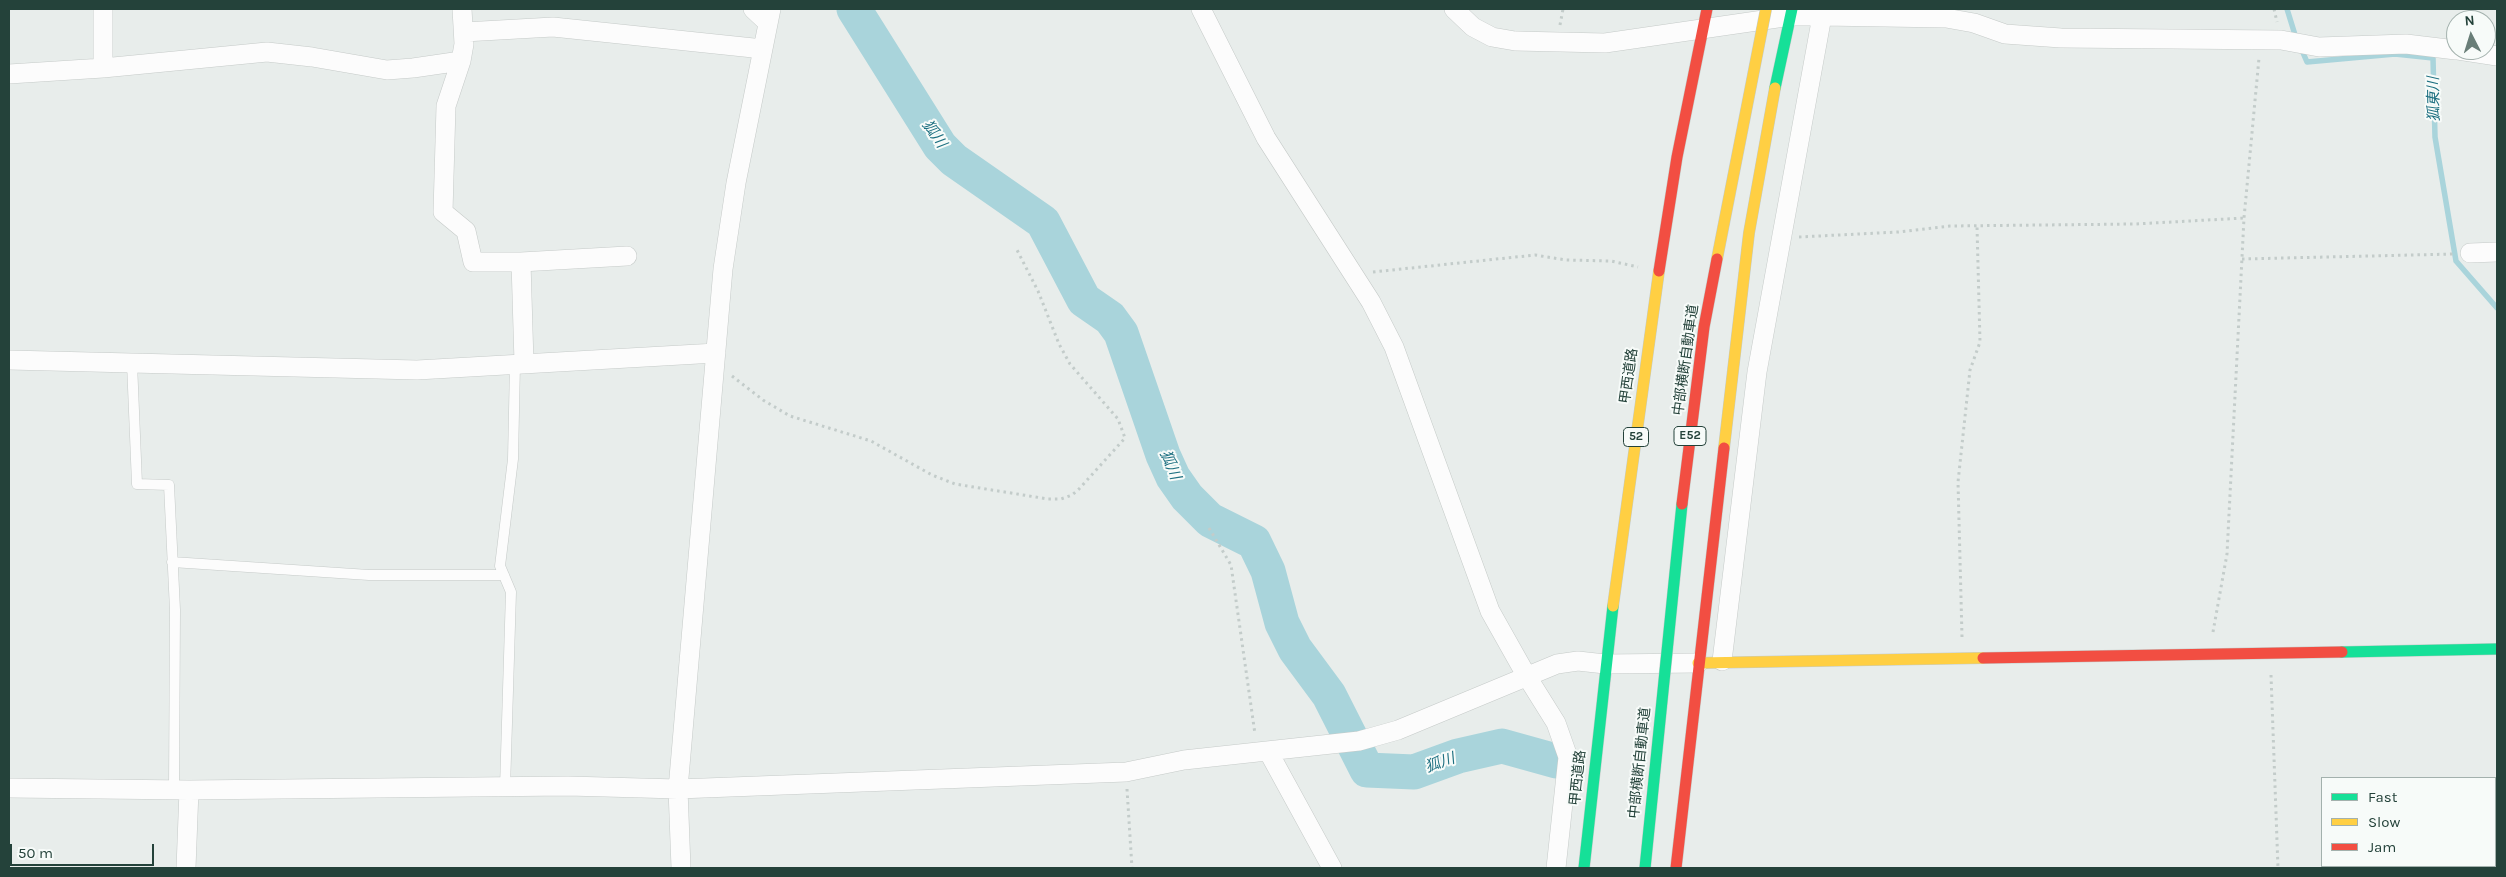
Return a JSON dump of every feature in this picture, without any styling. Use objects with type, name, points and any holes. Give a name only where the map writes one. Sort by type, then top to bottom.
[{"type":"main road","name":"甲西道路","points":[[1584,868],[1604,664],[1659,271],[1678,157],[1707,9]]},
{"type":"main road","name":"中部横断自動車道","points":[[1645,868],[1683,490],[1704,327],[1766,9]]},
{"type":"main road","points":[[1676,868],[1698,663],[1749,233],[1768,119],[1792,12]]},
{"type":"main road","points":[[1698,663],[1722,661],[2270,652],[2497,650]]},
{"type":"street","points":[[103,68],[104,9]]},
{"type":"street","points":[[462,9],[464,32],[461,61],[446,106],[443,212],[466,231],[473,262],[521,262],[627,256]]},
{"type":"street","points":[[681,868],[678,789],[723,269],[736,183],[769,18],[753,9]]},
{"type":"street","points":[[1201,9],[1266,138],[1353,273],[1394,348],[1490,611],[1556,723],[1568,757],[1556,868]]},
{"type":"street","points":[[1454,9],[1473,27],[1492,37],[1515,41],[1605,43],[1792,12],[1822,16],[1946,18],[1974,23],[2005,34],[2061,38],[2290,40],[2319,47],[2406,44],[2446,49]]},
{"type":"street","points":[[1722,661],[1757,372],[1822,16]]},
{"type":"street","points":[[464,32],[553,27],[763,49]]},
{"type":"street","points":[[9,74],[103,68],[267,52],[312,57],[387,70],[461,61]]},
{"type":"street","points":[[2470,253],[2497,252]]},
{"type":"street","points":[[519,364],[521,262]]},
{"type":"street","points":[[9,360],[417,370],[519,364],[716,358]]},
{"type":"street","points":[[9,788],[181,790],[568,786],[678,789],[1126,772],[1184,760],[1359,741],[1398,730],[1526,675],[1557,664],[1578,661],[1604,664],[1698,663]]},
{"type":"street","points":[[1263,752],[1332,868]]},
{"type":"street","points":[[181,790],[186,868]]},
{"type":"lane","points":[[132,363],[137,484],[169,485],[181,790]]},
{"type":"lane","points":[[505,788],[511,592],[500,566],[513,459],[519,364]]},
{"type":"lane","points":[[172,562],[369,575],[504,575]]},
{"type":"path","points":[[2209,653],[2227,554],[2244,218],[2261,40]]},
{"type":"path","points":[[1781,238],[1898,232],[1950,226],[2135,224],[2244,218]]},
{"type":"path","points":[[1963,657],[1958,482],[1970,370],[1980,342],[1977,226]]},
{"type":"path","points":[[716,358],[763,400],[790,416],[871,441],[932,475],[948,481],[1048,499],[1061,499],[1072,495],[1125,438],[1118,419],[1070,364],[1059,344],[1038,291],[1016,248]]},
{"type":"path","points":[[2242,259],[2445,254]]},
{"type":"path","points":[[1353,273],[1439,267],[1536,256],[1566,260],[1611,261],[1659,271]]},
{"type":"path","points":[[1210,528],[1231,565],[1263,752]]},
{"type":"path","points":[[2270,652],[2278,868]]},
{"type":"path","points":[[1126,772],[1132,868]]},
{"type":"waterway","name":"狐川","points":[[854,9],[940,146],[954,160],[1043,222],[1084,300],[1110,318],[1121,333],[1163,455],[1173,477],[1187,497],[1210,520],[1254,542],[1268,571],[1282,623],[1295,649],[1329,695],[1367,770],[1414,772],[1458,756],[1502,746],[1556,761]]},
{"type":"waterway","name":"狐東川","points":[[2287,9],[2296,38]]},
{"type":"waterway","name":"狐東川","points":[[2301,48],[2307,62],[2395,54],[2433,58],[2435,137],[2456,261],[2497,308]]},
{"type":"traffic: fast","points":[[1775,88],[1792,9]]},
{"type":"traffic: fast","points":[[1645,868],[1682,504]]},
{"type":"traffic: fast","points":[[1584,868],[1613,606]]},
{"type":"traffic: fast","points":[[2342,652],[2497,649]]},
{"type":"traffic: slow","points":[[1717,259],[1766,9]]},
{"type":"traffic: slow","points":[[1724,448],[1749,233],[1775,88]]},
{"type":"traffic: slow","points":[[1613,606],[1659,271]]},
{"type":"traffic: slow","points":[[1698,663],[1983,658]]},
{"type":"traffic: jam","points":[[1659,271],[1677,157],[1707,9]]},
{"type":"traffic: jam","points":[[1682,504],[1704,327],[1717,259]]},
{"type":"traffic: jam","points":[[1676,868],[1724,448]]},
{"type":"traffic: jam","points":[[1983,658],[2342,652]]}]
